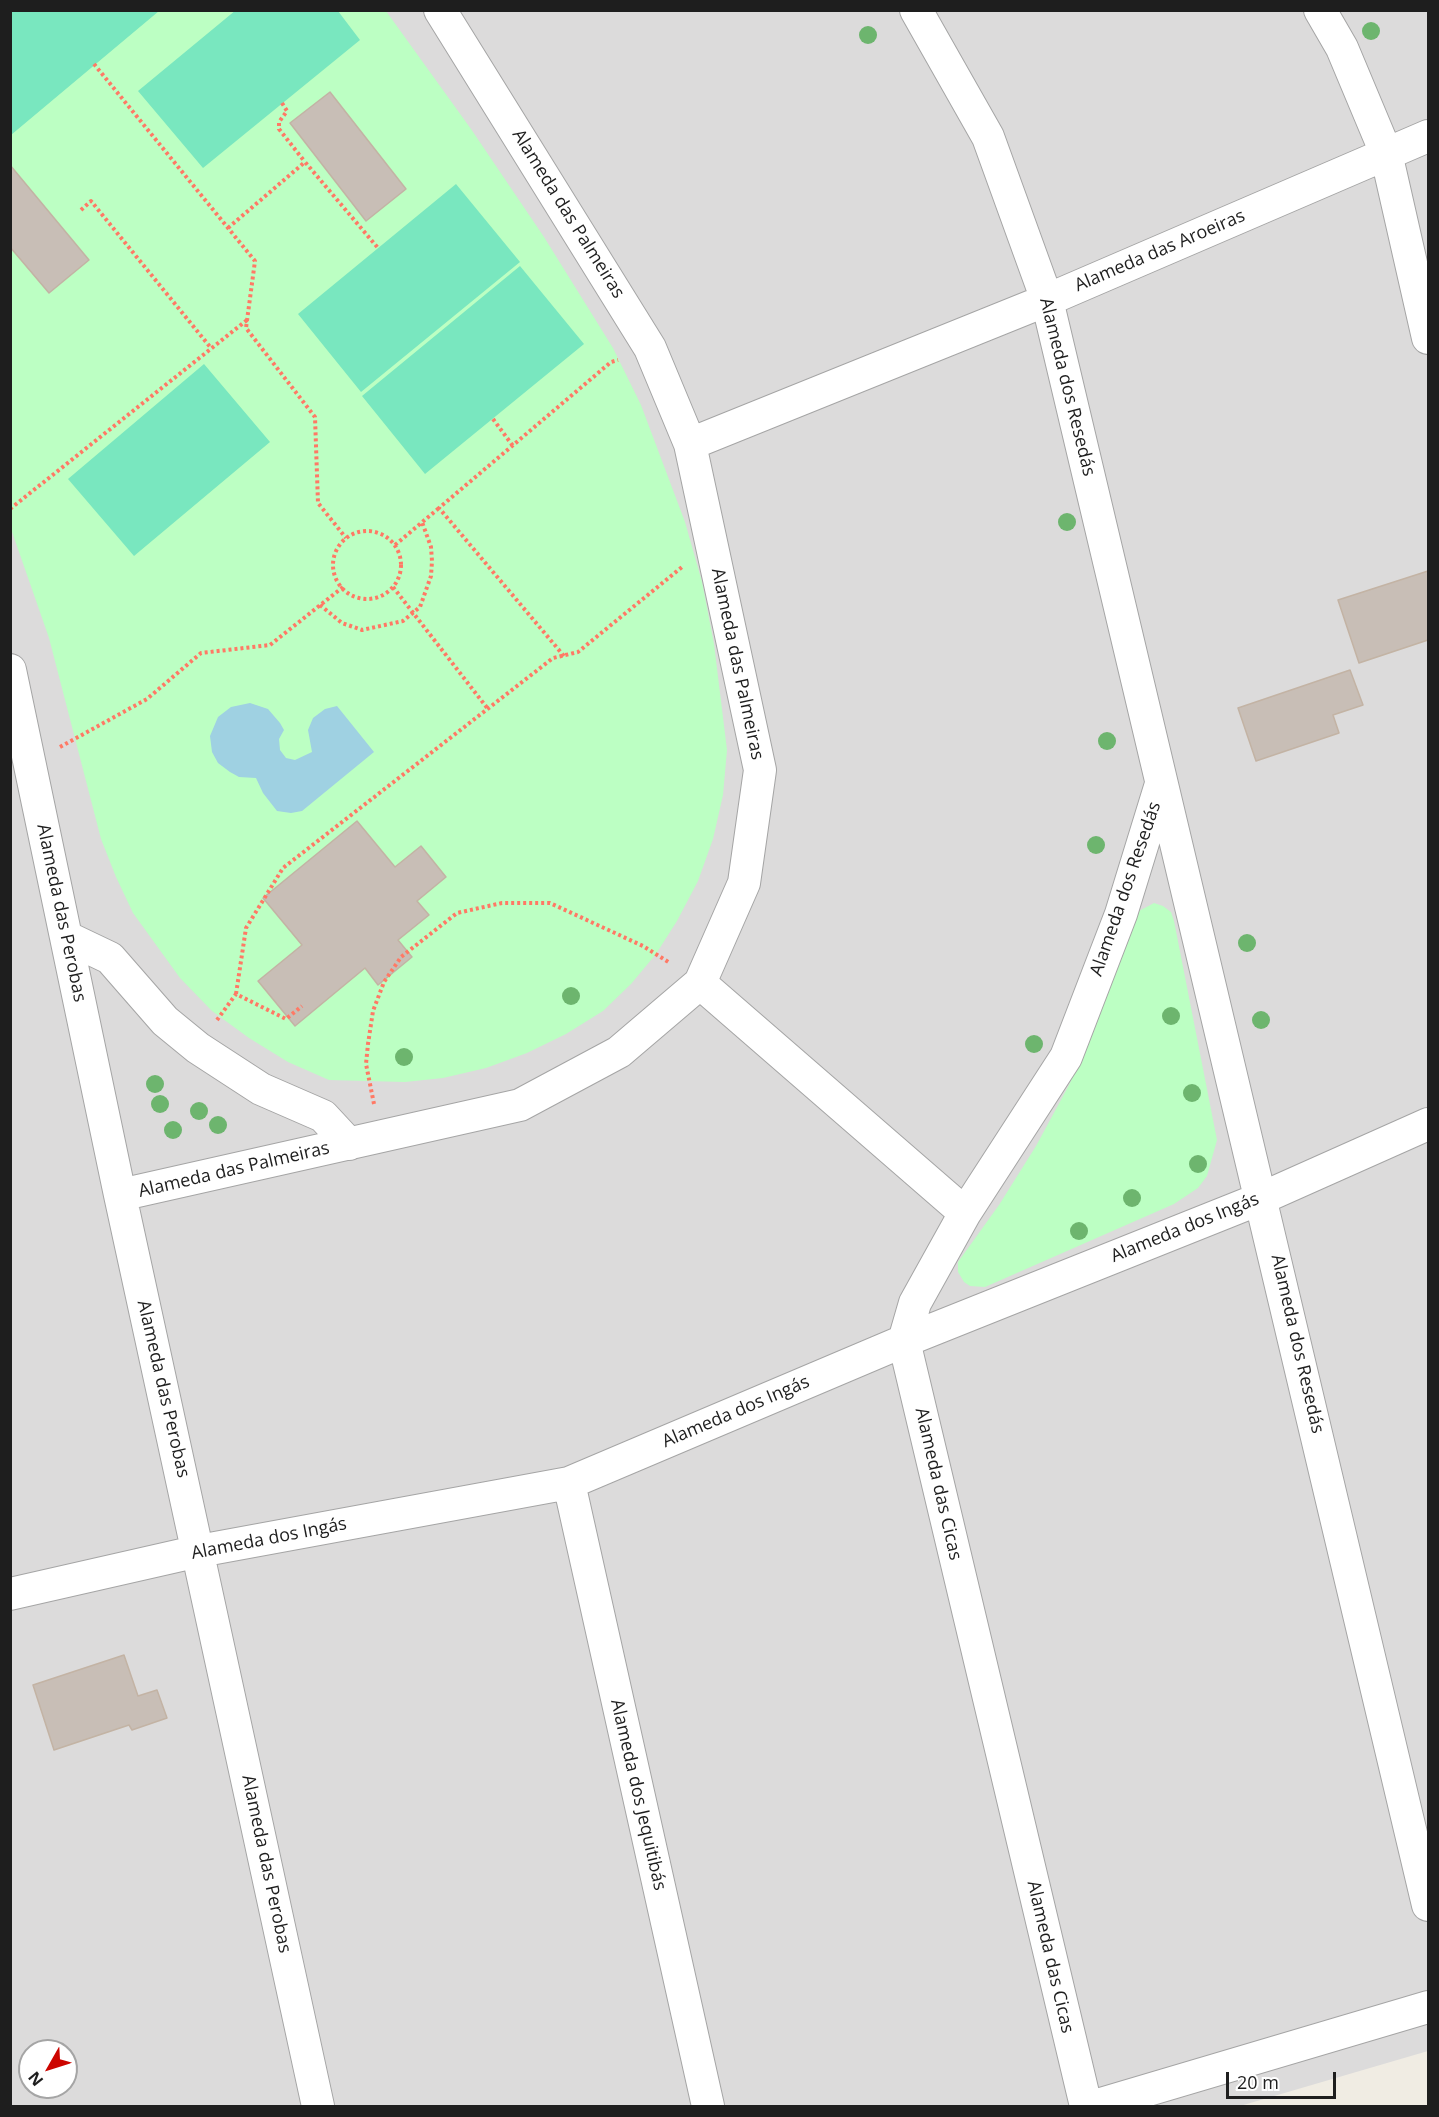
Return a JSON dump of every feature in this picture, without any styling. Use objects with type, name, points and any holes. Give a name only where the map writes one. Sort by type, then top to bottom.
[{"type":"street","name":"Alameda das Palmeiras","points":[[120,1196],[520,1105],[619,1052],[700,983],[744,883],[760,770],[690,444],[650,348],[440,10]]},
{"type":"street","name":"Alameda dos Resedás","points":[[916,10],[988,137],[1047,300],[1428,1905]]},
{"type":"street","points":[[1320,10],[1342,48],[1386,153],[1428,338]]},
{"type":"street","name":"Alameda das Aroeiras","points":[[690,444],[1047,300],[1428,136]]},
{"type":"street","name":"Alameda das Perobas","points":[[12,678],[120,1196],[318,2106]]},
{"type":"street","name":"Alameda dos Resedás","points":[[965,1213],[1066,1057],[1121,914],[1161,784]]},
{"type":"street","name":"Alameda das Palmeiras","points":[[66,937],[110,958],[165,1021],[198,1048],[261,1089],[322,1116],[349,1144]]},
{"type":"street","points":[[700,983],[965,1213]]},
{"type":"street","name":"Alameda dos Ingás","points":[[10,1594],[199,1551],[569,1483],[904,1341],[1262,1198],[1428,1124]]},
{"type":"street","name":"Alameda das Cicas","points":[[965,1213],[915,1303],[904,1341],[1086,2106]]},
{"type":"street","name":"Alameda dos Jequitibás","points":[[569,1483],[708,2106]]},
{"type":"street","points":[[1094,2106],[1428,2007]]},
{"type":"path","points":[[94,64],[255,261],[246,328],[315,417],[318,503],[346,538]]},
{"type":"path","points":[[282,103],[287,111],[279,122],[279,129],[378,248]]},
{"type":"path","points":[[228,228],[305,162]]},
{"type":"path","points":[[81,210],[91,201],[210,348]]},
{"type":"path","points":[[10,508],[248,319]]},
{"type":"path","points":[[395,545],[611,362],[650,348]]},
{"type":"path","points":[[493,419],[513,446]]},
{"type":"path","points":[[440,508],[564,656]]},
{"type":"path","points":[[320,605],[342,623],[362,630],[393,624],[420,607],[431,576],[431,547],[422,522]]},
{"type":"path","points":[[366,531],[387,537],[395,545],[401,566],[393,587],[384,594],[362,598],[343,587],[333,567],[334,556],[346,538],[355,532],[366,531]]},
{"type":"path","points":[[198,1048],[236,994],[246,928],[283,868],[553,658],[578,652],[711,543]]},
{"type":"path","points":[[31,763],[147,699],[201,653],[270,645],[343,587]]},
{"type":"path","points":[[393,587],[488,708]]},
{"type":"path","points":[[381,1137],[366,1064],[373,1011],[384,982],[401,957],[457,913],[502,903],[550,903],[643,946],[700,983]]},
{"type":"path","points":[[236,994],[286,1019],[302,1006]]},
{"type":"shaded area","points":[[11,11],[1428,11],[1428,2051],[1240,2106],[11,2106]]},
{"type":"green space","points":[[11,10],[159,10],[159,11],[11,135]]},
{"type":"green space","points":[[236,10],[338,11],[360,40],[203,168],[138,91]]},
{"type":"green space","points":[[10,11],[386,11],[471,129],[544,237],[613,348],[641,405],[685,522],[702,582],[714,644],[727,750],[723,795],[713,839],[698,881],[677,921],[656,954],[631,984],[603,1011],[566,1034],[527,1053],[486,1068],[443,1078],[405,1082],[329,1080],[288,1062],[249,1038],[212,1011],[180,978],[133,913],[101,839],[49,638],[11,529]]},
{"type":"green space","points":[[456,184],[520,262],[361,392],[298,314]]},
{"type":"green space","points":[[520,266],[584,344],[425,474],[362,396]]},
{"type":"green space","points":[[204,364],[270,442],[134,556],[68,479]]},
{"type":"green space","points":[[1154,903],[1171,912],[1174,921],[1217,1140],[1207,1176],[1198,1188],[1174,1204],[985,1287],[970,1286],[964,1282],[958,1272],[958,1262],[999,1205],[1036,1146],[1069,1085],[1094,1031],[1135,918],[1139,911]]},
{"type":"water","points":[[250,703],[268,709],[280,723],[284,730],[279,739],[280,750],[286,758],[295,760],[312,752],[308,730],[313,718],[325,709],[337,706],[374,752],[302,811],[291,813],[277,811],[263,793],[256,778],[239,777],[230,772],[218,763],[212,752],[210,736],[218,717],[231,707]]},
{"type":"building","points":[[330,92],[406,189],[366,221],[290,123]]},
{"type":"building","points":[[10,165],[89,260],[49,293],[10,247]]},
{"type":"building","points":[[1428,571],[1428,640],[1359,663],[1338,600]]},
{"type":"building","points":[[1350,670],[1363,705],[1333,715],[1339,733],[1256,761],[1238,708]]},
{"type":"building","points":[[357,821],[395,867],[421,846],[446,877],[417,901],[429,915],[398,940],[412,957],[378,985],[365,968],[295,1026],[258,981],[302,945],[263,898]]},
{"type":"building","points":[[124,1655],[138,1696],[157,1690],[167,1718],[132,1730],[129,1725],[54,1750],[33,1685]]}]
